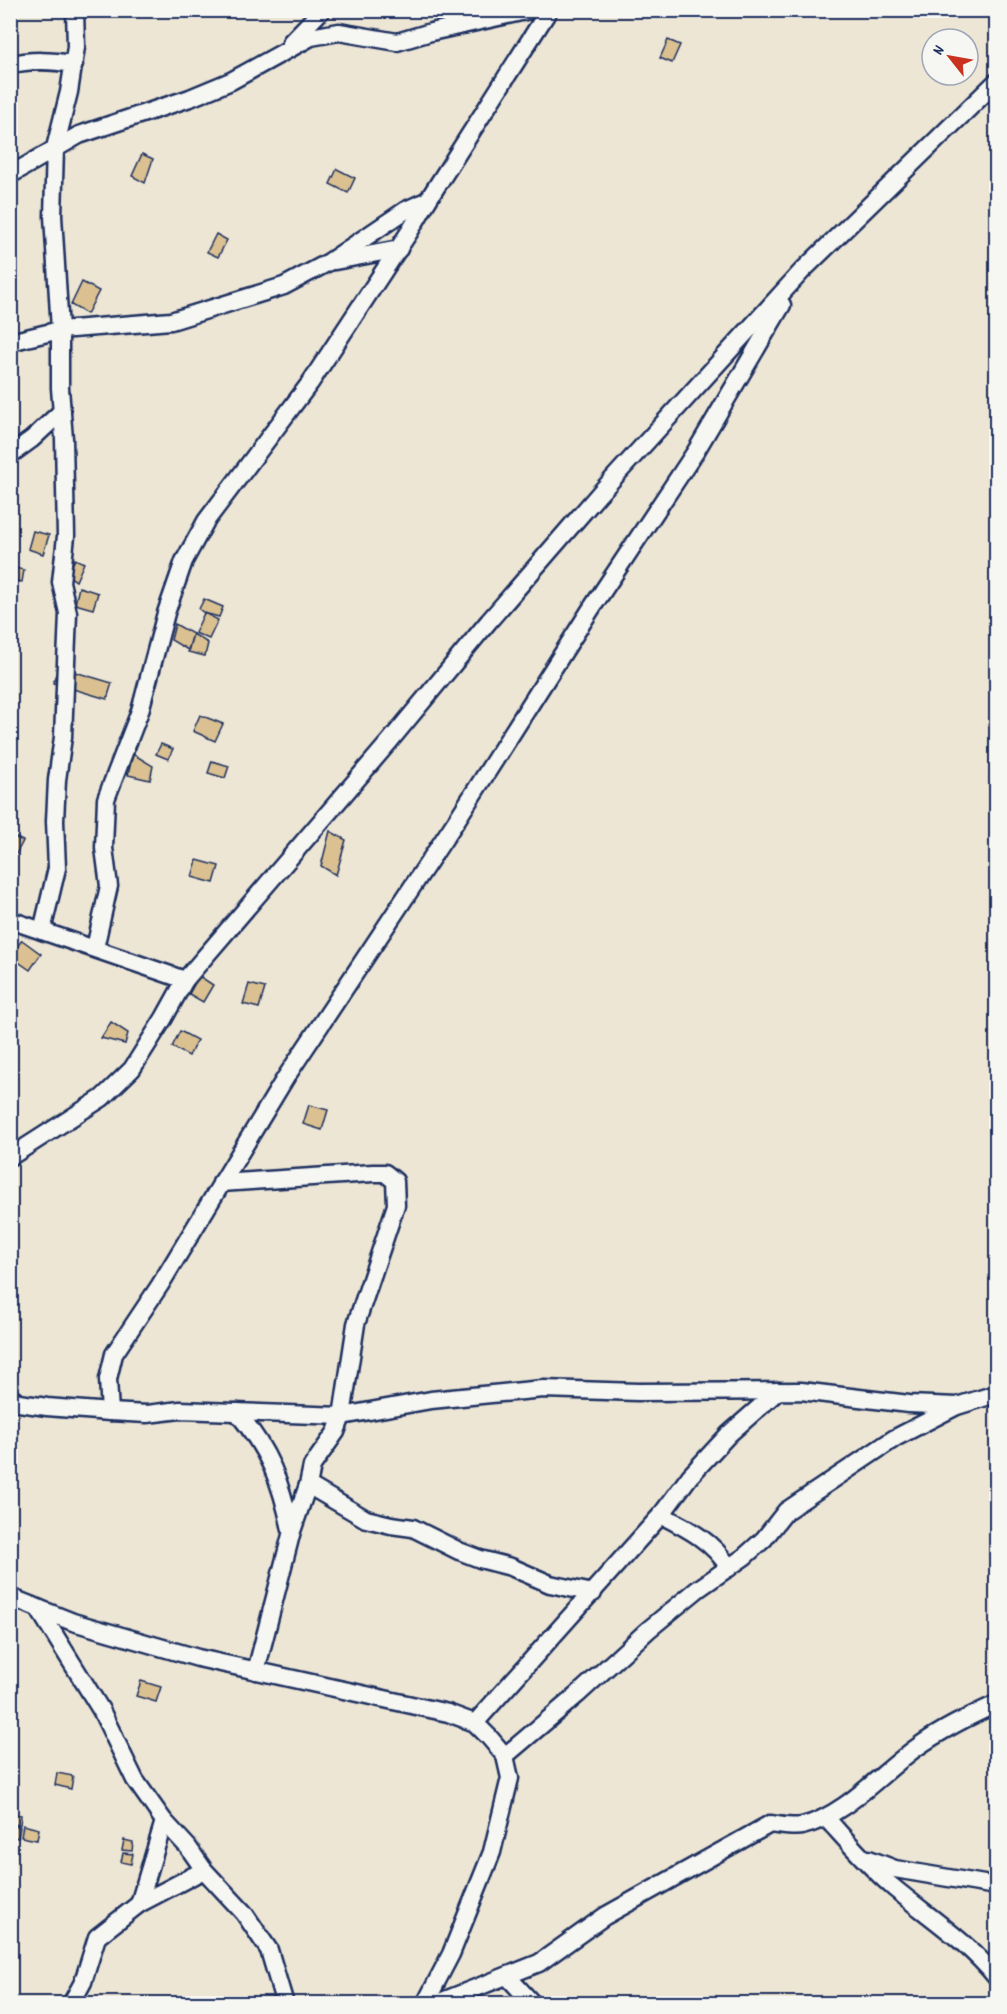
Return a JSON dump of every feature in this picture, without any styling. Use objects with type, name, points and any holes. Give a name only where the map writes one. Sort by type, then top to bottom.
[{"type":"street","points":[[42,930],[57,868],[55,811],[63,737],[67,657],[68,613],[61,582],[66,536],[60,330],[53,216],[55,148],[74,63],[75,10]]},
{"type":"street","points":[[279,54],[322,10]]},
{"type":"street","points":[[10,175],[79,135],[200,94],[231,81],[311,37],[339,32],[397,42],[530,10]]},
{"type":"street","points":[[95,948],[109,886],[104,848],[106,800],[140,711],[166,614],[184,561],[206,521],[310,383],[399,249],[549,10]]},
{"type":"street","points":[[10,65],[48,61],[74,63]]},
{"type":"street","points":[[10,1157],[102,1098],[132,1069],[165,1018],[185,980],[599,494],[802,271],[996,82]]},
{"type":"street","points":[[10,342],[60,330],[171,321],[284,286],[329,262],[406,210],[428,200]]},
{"type":"street","points":[[329,262],[399,249]]},
{"type":"street","points":[[110,1412],[108,1379],[114,1354],[160,1285],[286,1077],[456,821],[591,609],[696,451],[802,271]]},
{"type":"street","points":[[10,455],[32,439],[62,411]]},
{"type":"street","points":[[10,920],[185,980]]},
{"type":"street","points":[[221,1183],[373,1173],[385,1173],[395,1181],[396,1205],[356,1324],[342,1416],[336,1431],[312,1466],[292,1531],[256,1671]]},
{"type":"street","points":[[10,1397],[19,1403],[110,1412],[147,1414],[180,1410],[342,1416],[431,1400],[543,1389],[638,1392],[801,1391],[909,1404],[957,1406]]},
{"type":"street","points":[[475,1723],[534,1654],[661,1515],[690,1476],[729,1434],[778,1391]]},
{"type":"street","points":[[505,1756],[578,1695],[648,1630],[764,1539],[786,1511],[896,1438],[957,1406],[996,1394]]},
{"type":"street","points":[[237,1412],[255,1435],[273,1467],[284,1495],[292,1531]]},
{"type":"street","points":[[308,1485],[366,1519],[413,1528],[480,1559],[511,1567],[550,1584],[592,1593]]},
{"type":"street","points":[[661,1515],[699,1535],[724,1559],[729,1568]]},
{"type":"street","points":[[10,1597],[73,1622],[198,1658],[448,1713],[475,1723],[505,1756],[510,1778],[492,1852],[451,1954],[425,2004]]},
{"type":"street","points":[[38,1608],[101,1710],[135,1780],[164,1821],[188,1847],[204,1870],[244,1913],[269,1950],[285,2004]]},
{"type":"street","points":[[435,2004],[539,1963],[605,1916],[770,1824],[800,1827],[826,1818],[947,1727],[996,1704]]},
{"type":"street","points":[[826,1818],[860,1856],[893,1887],[937,1921],[988,1966],[996,1977]]},
{"type":"street","points":[[140,1904],[164,1821]]},
{"type":"street","points":[[860,1856],[895,1869],[996,1886]]},
{"type":"street","points":[[71,2004],[83,1982],[97,1937],[140,1904],[204,1870]]},
{"type":"street","points":[[964,1881],[996,1880]]},
{"type":"street","points":[[507,1976],[533,2004]]},
{"type":"building","points":[[668,40],[680,45],[672,63],[660,58]]},
{"type":"building","points":[[142,154],[153,159],[145,183],[132,176]]},
{"type":"building","points":[[337,169],[355,178],[348,193],[330,184]]},
{"type":"building","points":[[216,234],[227,240],[218,257],[207,252]]},
{"type":"building","points":[[82,282],[99,291],[87,314],[71,305]]},
{"type":"building","points":[[33,531],[49,535],[43,554],[28,549]]},
{"type":"building","points":[[75,559],[84,563],[76,581],[68,575]]},
{"type":"building","points":[[10,567],[24,570],[22,582],[10,580]]},
{"type":"building","points":[[79,587],[98,593],[93,609],[75,604]]},
{"type":"building","points":[[204,599],[223,607],[219,617],[204,613],[199,609]]},
{"type":"building","points":[[204,613],[218,620],[209,639],[195,633]]},
{"type":"building","points":[[175,624],[193,634],[188,650],[171,640]]},
{"type":"building","points":[[193,634],[208,643],[205,656],[188,652]]},
{"type":"building","points":[[58,667],[112,683],[107,699],[53,683]]},
{"type":"building","points":[[200,715],[223,724],[215,741],[193,731]]},
{"type":"building","points":[[161,744],[173,749],[168,759],[156,754]]},
{"type":"building","points":[[133,754],[153,766],[150,780],[128,775]]},
{"type":"building","points":[[212,761],[229,766],[225,778],[208,773]]},
{"type":"building","points":[[330,831],[346,840],[336,875],[321,866]]},
{"type":"building","points":[[10,835],[23,841],[15,856],[10,854]]},
{"type":"building","points":[[197,860],[219,866],[214,883],[192,877]]},
{"type":"building","points":[[22,940],[41,954],[30,970],[10,956]]},
{"type":"building","points":[[199,976],[213,985],[203,1002],[189,994]]},
{"type":"building","points":[[249,984],[265,988],[259,1008],[243,1004]]},
{"type":"building","points":[[111,1022],[128,1033],[125,1044],[101,1038]]},
{"type":"building","points":[[180,1031],[197,1040],[189,1056],[172,1047]]},
{"type":"building","points":[[309,1105],[328,1110],[322,1130],[303,1124]]},
{"type":"building","points":[[141,1681],[161,1687],[156,1702],[136,1696]]},
{"type":"building","points":[[57,1773],[73,1776],[71,1789],[55,1785]]},
{"type":"building","points":[[13,1814],[21,1815],[20,1825],[12,1824]]},
{"type":"building","points":[[10,1825],[20,1827],[18,1838],[10,1836]]},
{"type":"building","points":[[23,1825],[39,1829],[37,1840],[21,1837]]},
{"type":"building","points":[[124,1840],[133,1842],[132,1851],[122,1850]]},
{"type":"building","points":[[123,1853],[133,1854],[131,1864],[121,1862]]}]
